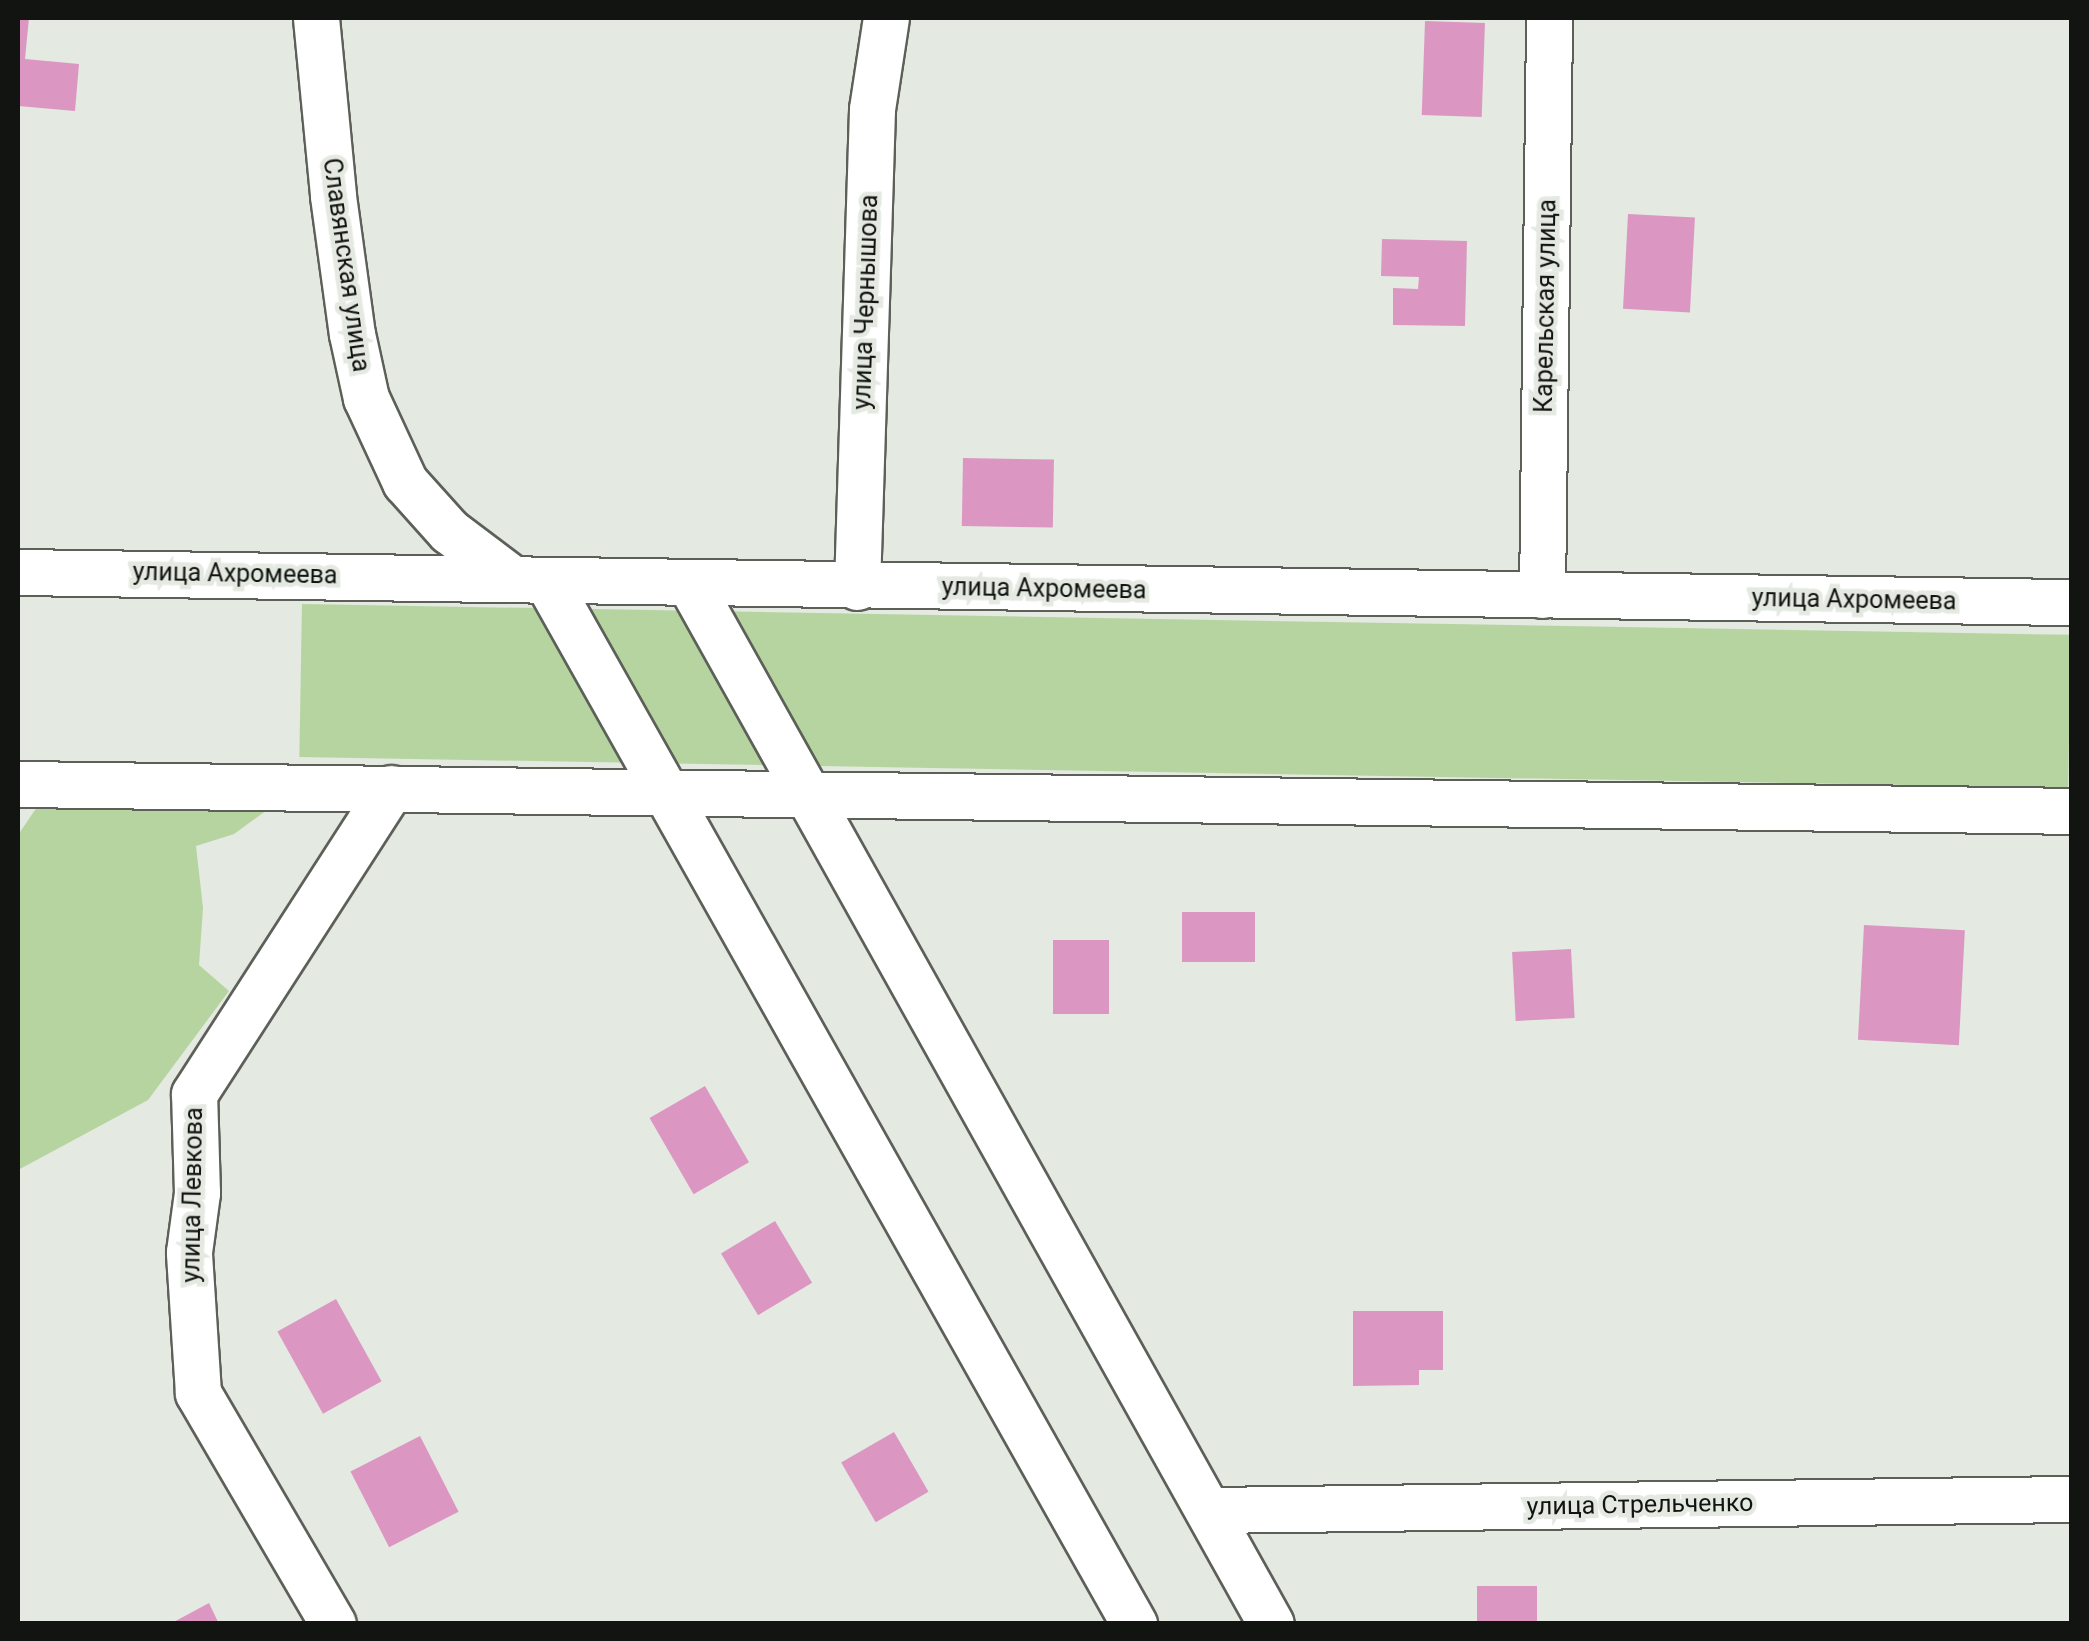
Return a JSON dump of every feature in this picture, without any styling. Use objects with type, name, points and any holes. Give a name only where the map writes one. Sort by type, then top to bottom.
[{"type":"street","name":"Славянская улица","points":[[316,18],[338,236],[366,398],[405,482],[449,531],[529,580]]},
{"type":"street","name":"улица Чернышова","points":[[857,586],[872,109],[886,18]]},
{"type":"street","name":"Карельская улица","points":[[1542,596],[1549,18]]},
{"type":"street","name":"улица Ахромеева","points":[[18,572],[2072,602]]},
{"type":"street","points":[[529,580],[666,792],[1134,1624]]},
{"type":"street","points":[[690,584],[1271,1624]]},
{"type":"street","points":[[18,784],[2072,811]]},
{"type":"street","name":"улица Левкова","points":[[333,1624],[198,1394],[189,1252],[197,1193],[194,1094],[391,788]]},
{"type":"street","name":"улица Стрельченко","points":[[1208,1510],[2072,1499]]},
{"type":"green space","points":[[302,604],[2071,635],[2068,788],[299,757]]},
{"type":"green space","points":[[51,796],[282,799],[234,834],[196,846],[203,908],[199,965],[229,991],[148,1100],[18,1170],[18,835],[35,810]]},
{"type":"building","points":[[18,18],[29,18],[25,59],[79,64],[75,111],[18,106]]},
{"type":"building","points":[[1425,21],[1485,23],[1482,117],[1422,115]]},
{"type":"building","points":[[1628,214],[1695,218],[1690,312],[1623,309]]},
{"type":"building","points":[[1382,239],[1467,241],[1465,326],[1393,325],[1393,288],[1418,289],[1419,277],[1381,276]]},
{"type":"building","points":[[963,458],[1054,460],[1053,528],[962,526]]},
{"type":"building","points":[[1182,912],[1255,912],[1255,962],[1182,962]]},
{"type":"building","points":[[1864,925],[1965,930],[1959,1045],[1858,1040]]},
{"type":"building","points":[[1053,940],[1109,940],[1109,1014],[1053,1014]]},
{"type":"building","points":[[1571,949],[1575,1018],[1516,1021],[1512,952]]},
{"type":"building","points":[[705,1086],[749,1162],[694,1194],[650,1118]]},
{"type":"building","points":[[775,1221],[812,1283],[758,1315],[721,1253]]},
{"type":"building","points":[[336,1299],[382,1381],[323,1414],[277,1331]]},
{"type":"building","points":[[1353,1311],[1443,1311],[1443,1370],[1419,1370],[1419,1385],[1353,1386]]},
{"type":"building","points":[[894,1432],[928,1492],[876,1522],[841,1462]]},
{"type":"building","points":[[420,1436],[459,1512],[389,1547],[351,1471]]},
{"type":"building","points":[[1477,1586],[1537,1586],[1537,1624],[1477,1624]]},
{"type":"building","points":[[209,1603],[219,1624],[170,1624]]}]
